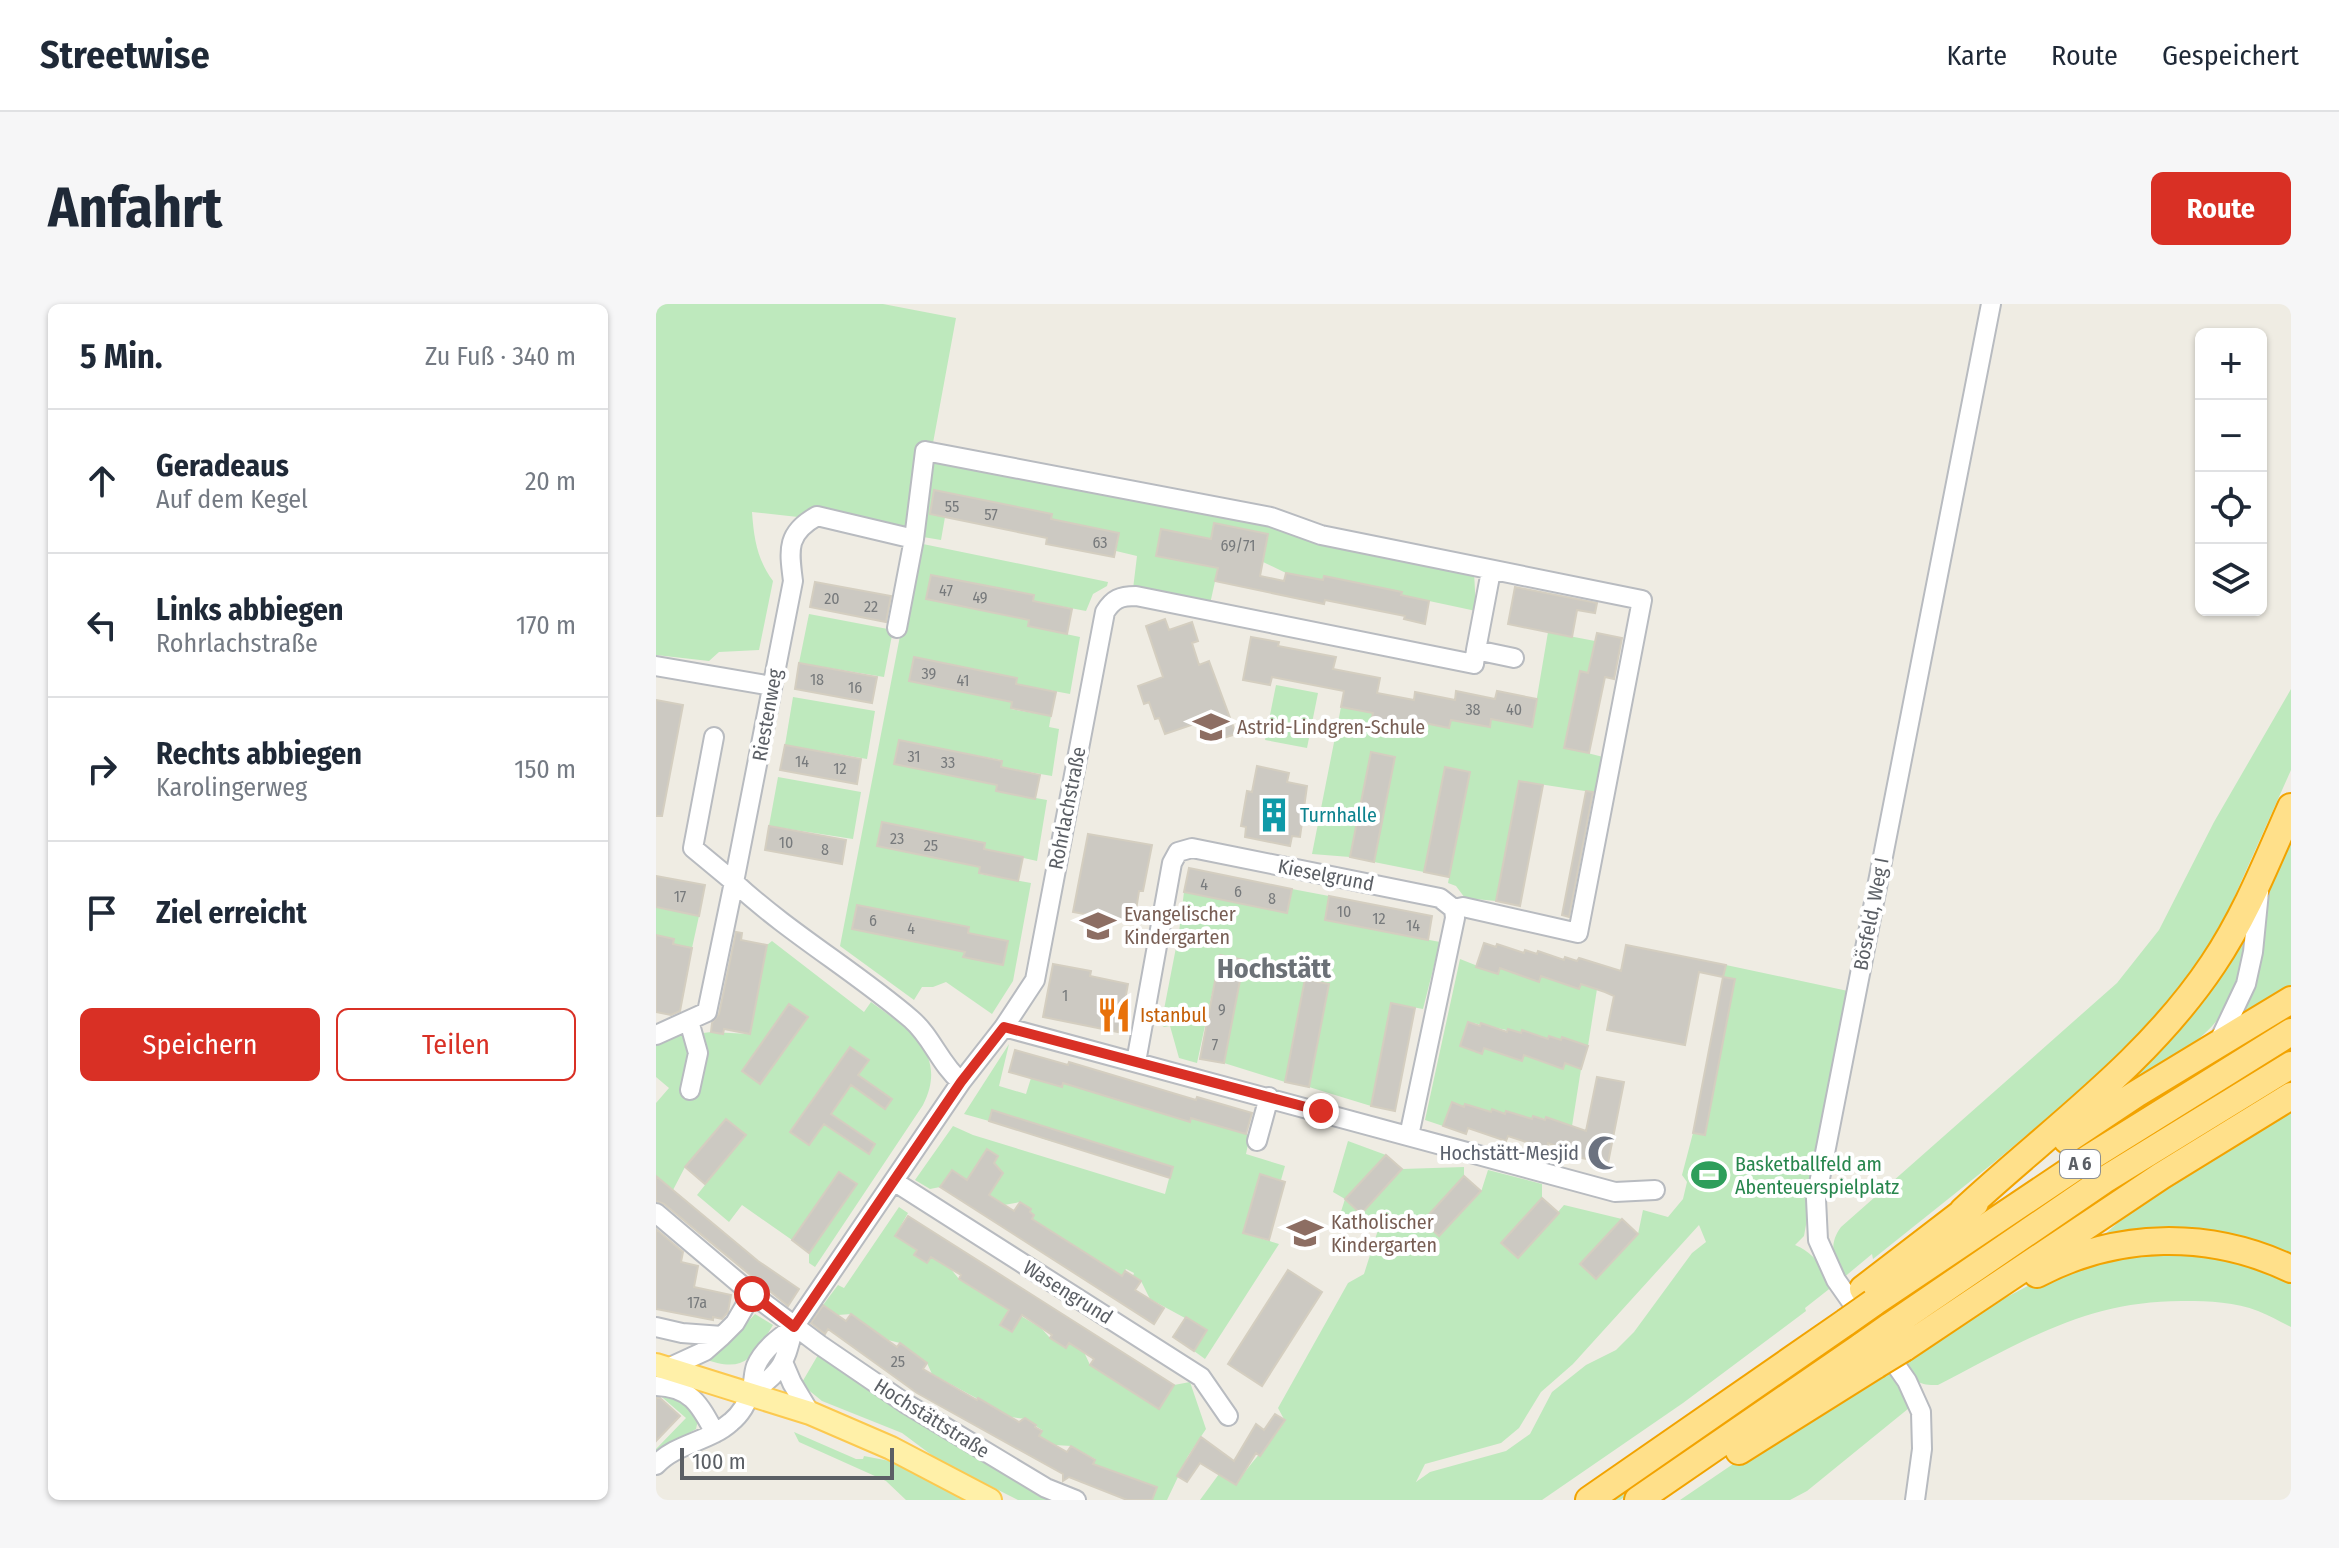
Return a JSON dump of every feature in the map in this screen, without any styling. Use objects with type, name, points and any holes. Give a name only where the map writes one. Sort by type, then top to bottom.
[{"type":"highway","points":[[1868,1296],[2110,1083],[2162,1028],[2211,967],[2235,929],[2291,807]]},
{"type":"highway","points":[[1963,1211],[2122,1103],[2291,1000]]},
{"type":"highway","name":"A 6","points":[[1589,1500],[1743,1393],[1868,1296],[2291,1032]]},
{"type":"highway","name":"A 6","points":[[1897,1337],[2104,1180],[2291,1065]]},
{"type":"highway","points":[[1955,1316],[2001,1281],[2161,1176],[2291,1096]]},
{"type":"highway","points":[[1638,1500],[1704,1455],[1732,1456],[1897,1337],[1955,1316],[2086,1252],[2130,1242],[2177,1241],[2216,1245],[2254,1254],[2291,1269]]},
{"type":"main road","points":[[660,1373],[751,1393],[810,1413],[891,1448],[990,1500]]},
{"type":"street","name":"Bösfeld, Weg I","points":[[1915,1500],[1922,1449],[1921,1412],[1907,1381],[1836,1280],[1818,1240],[1816,1199],[1991,304]]},
{"type":"street","points":[[897,628],[914,539],[925,451],[1271,517],[1321,535],[1642,600],[1578,933],[1463,907],[1454,909],[1455,918],[1409,1136]]},
{"type":"street","name":"Riestenweg","points":[[656,1035],[707,1012],[793,581],[789,548],[801,525],[817,516],[914,539]]},
{"type":"street","points":[[1476,650],[1491,571]]},
{"type":"street","name":"Rohrlachstraße","points":[[751,1393],[775,1376],[794,1327],[961,1082],[1004,1027],[1035,980],[1105,612],[1112,600],[1136,596],[1474,664],[1476,650],[1514,658]]},
{"type":"street","points":[[656,666],[772,686]]},
{"type":"street","points":[[714,737],[693,848],[760,906],[918,1025],[948,1072],[961,1082]]},
{"type":"street","name":"Kieselgrund","points":[[1136,1062],[1172,863],[1178,852],[1192,848],[1440,898],[1454,909]]},
{"type":"street","points":[[2218,1043],[2246,984],[2253,952],[2260,877]]},
{"type":"street","points":[[689,1021],[698,1053],[690,1090]]},
{"type":"street","points":[[1004,1027],[1615,1192],[1655,1190]]},
{"type":"street","points":[[1257,1141],[1269,1097]]},
{"type":"street","name":"Wasengrund","points":[[895,1182],[1201,1377],[1228,1416]]},
{"type":"street","name":"Hochstättstraße","points":[[656,1213],[794,1327],[905,1403],[1046,1488],[1076,1500]]},
{"type":"street","points":[[715,1433],[690,1394],[671,1387],[660,1373],[705,1351],[735,1323],[752,1294]]},
{"type":"street","points":[[656,1327],[682,1333],[722,1336]]},
{"type":"street","name":"Rohrlachstraße","points":[[751,1393],[756,1366],[773,1342],[794,1327]]},
{"type":"street","points":[[783,1362],[790,1381],[810,1413]]},
{"type":"street","points":[[656,1465],[669,1453],[732,1422],[751,1393]]},
{"type":"green space","points":[[656,304],[883,304],[956,318],[933,443],[1474,571],[1476,611],[1325,576],[1323,580],[1286,573],[1263,562],[1268,534],[1211,539],[1161,529],[1156,556],[1218,568],[1210,604],[1133,589],[1137,556],[1116,551],[1119,533],[1051,519],[1051,514],[935,490],[930,513],[945,517],[941,540],[816,519],[752,512],[757,548],[773,581],[759,650],[719,652],[709,661],[656,655]]},
{"type":"green space","points":[[918,543],[1108,582],[1107,586],[1093,594],[1086,611],[1033,601],[1033,595],[931,575],[926,599],[1029,620],[1028,626],[1080,637],[1070,694],[1016,684],[1016,678],[914,657],[910,681],[1012,702],[1011,709],[1051,716],[1049,727],[1059,729],[1052,776],[1001,767],[1001,760],[899,741],[895,764],[997,785],[996,791],[1047,800],[1037,861],[984,849],[985,843],[883,822],[878,846],[980,867],[980,874],[1031,883],[1013,981],[992,1014],[946,982],[922,987],[914,1000],[840,946]],"holes":[[[858,905],[969,927],[968,933],[1007,941],[1003,965],[963,957],[965,952]]]},
{"type":"green space","points":[[809,614],[893,630],[884,677],[799,663]]},
{"type":"green space","points":[[1548,632],[1595,641],[1588,673],[1580,672],[1564,747],[1607,758],[1598,793],[1519,781],[1496,901],[1465,898],[1456,886],[1448,883],[1469,772],[1445,767],[1424,872],[1374,862],[1395,757],[1372,752],[1350,857],[1312,854],[1341,707],[1373,713],[1408,729],[1410,720],[1449,728],[1451,720],[1489,727],[1491,719],[1532,727]]},
{"type":"green space","points":[[1276,685],[1318,693],[1307,748],[1265,740]]},
{"type":"green space","points":[[2291,689],[2291,770],[2228,911],[2196,966],[2168,1004],[2111,1064],[1997,1160],[1873,1259],[1872,1254],[1842,1279],[1833,1247],[1841,1227],[2117,983],[2159,930],[2214,822]]},
{"type":"green space","points":[[793,697],[875,711],[867,759],[785,745]]},
{"type":"green space","points":[[778,777],[861,792],[853,839],[769,826]]},
{"type":"green space","points":[[2291,831],[2291,987],[2244,1015],[2270,884]]},
{"type":"green space","points":[[1292,889],[1329,896],[1325,920],[1440,942],[1423,1009],[1391,1003],[1371,1106],[1309,1087],[1329,984],[1305,980],[1285,1082],[1224,1063],[1244,960],[1220,956],[1197,1063],[1179,1058],[1170,1026],[1161,1025],[1184,892],[1286,913]]},
{"type":"green space","points":[[656,907],[699,916],[692,948],[673,944],[674,939],[656,935]]},
{"type":"green space","points":[[2247,926],[2242,970],[2225,1011],[2178,1055],[2121,1090],[2120,1088]]},
{"type":"green space","points":[[772,941],[864,1012],[871,1002],[898,1022],[921,1044],[931,1071],[930,1087],[923,1105],[815,1267],[809,1263],[809,1253],[856,1184],[840,1172],[792,1240],[742,1205],[729,1222],[697,1195],[745,1135],[726,1119],[685,1167],[673,1190],[656,1176],[656,1103],[669,1088],[656,1077],[656,1041],[683,1028],[688,1035],[711,1032],[750,1034],[767,945]]},
{"type":"green space","points":[[1460,959],[1498,974],[1500,968],[1538,981],[1541,976],[1578,989],[1581,984],[1597,989],[1588,1046],[1563,1038],[1549,1036],[1548,1039],[1522,1031],[1468,1022],[1460,1046],[1481,1054],[1484,1048],[1522,1061],[1524,1055],[1562,1068],[1565,1063],[1581,1069],[1572,1126],[1506,1111],[1505,1114],[1493,1109],[1491,1112],[1466,1104],[1464,1107],[1452,1102],[1443,1126],[1425,1120]]},
{"type":"green space","points":[[1726,965],[1848,991],[1804,1236],[1795,1245],[1817,1261],[1833,1286],[1805,1308],[1806,1311],[1683,1403],[1542,1500],[1200,1500],[1219,1474],[1236,1485],[1285,1421],[1278,1408],[1348,1283],[1364,1274],[1378,1230],[1339,1218],[1345,1199],[1333,1192],[1348,1141],[1386,1155],[1365,1177],[1362,1212],[1402,1169],[1464,1167],[1464,1176],[1423,1221],[1439,1236],[1481,1192],[1488,1170],[1542,1184],[1542,1198],[1502,1242],[1518,1258],[1564,1205],[1622,1219],[1580,1264],[1596,1279],[1638,1234],[1643,1210],[1668,1217],[1683,1199],[1687,1182],[1682,1175],[1693,1133],[1705,1135],[1735,979],[1723,977]],"holes":[[[1699,1225],[1706,1242],[1692,1253],[1634,1332],[1616,1350],[1586,1365],[1552,1392],[1530,1434],[1506,1451],[1430,1472],[1416,1482],[1425,1464],[1501,1443],[1519,1428],[1541,1392],[1573,1364]]]},
{"type":"green space","points":[[1009,1044],[999,1086],[1026,1094],[1031,1078],[1062,1086],[1063,1083],[1189,1122],[1191,1118],[1250,1135],[1246,1154],[1285,1166],[1281,1180],[1260,1175],[1243,1233],[1279,1244],[1205,1359],[1194,1351],[1207,1330],[1150,1299],[1141,1281],[1133,1276],[1134,1273],[1126,1269],[1120,1278],[1111,1269],[1031,1219],[1030,1212],[1020,1202],[1004,1205],[952,1170],[940,1187],[930,1189],[915,1180],[953,1126],[973,1135],[1165,1194],[1172,1167],[1058,1131],[1054,1142],[1041,1138],[1044,1127],[992,1111],[989,1121],[964,1114]]},
{"type":"green space","points":[[2291,1044],[2291,1053],[1884,1317],[1879,1311],[2011,1220]]},
{"type":"green space","points":[[2291,1110],[2291,1262],[2137,1235],[2103,1236],[2134,1208]]},
{"type":"green space","points":[[899,1207],[908,1213],[895,1236],[917,1250],[915,1255],[927,1263],[931,1257],[950,1268],[959,1279],[1041,1328],[1065,1348],[1069,1343],[1084,1352],[1090,1365],[1158,1409],[1174,1385],[1190,1382],[1206,1429],[1188,1456],[1167,1500],[1152,1500],[1156,1487],[1093,1464],[1095,1459],[1071,1446],[1055,1445],[1039,1436],[1042,1430],[1025,1419],[1011,1417],[932,1374],[927,1363],[900,1343],[888,1340],[851,1314],[838,1315],[823,1305],[838,1285],[844,1288]]},
{"type":"green space","points":[[2138,1252],[2219,1256],[2291,1280],[2291,1327],[2258,1311],[2232,1304],[2194,1301],[2150,1303],[2117,1308],[2056,1326],[1938,1385],[1917,1381],[1902,1365],[1986,1308],[2043,1278]]},
{"type":"green space","points":[[755,1314],[773,1325],[759,1347],[745,1361],[727,1365],[702,1358],[743,1327]]},
{"type":"green space","points":[[1851,1330],[1855,1337],[1620,1500],[1606,1500]]},
{"type":"green space","points":[[818,1355],[1053,1500],[1018,1500],[937,1459],[902,1433],[822,1401],[801,1384]]},
{"type":"green space","points":[[1891,1371],[1914,1404],[1807,1491],[1790,1500],[1680,1500],[1745,1456]]},
{"type":"green space","points":[[670,1390],[699,1415],[696,1429],[656,1456],[656,1449],[686,1418],[656,1392]]},
{"type":"green space","points":[[794,1432],[856,1459],[863,1459],[864,1456],[900,1463],[976,1500],[906,1500],[886,1481],[799,1442]]},
{"type":"building","points":[[934,490],[1052,514],[1051,519],[1119,533],[1114,557],[1046,544],[1047,538],[930,514]]},
{"type":"building","points":[[1214,523],[1268,534],[1260,576],[1284,581],[1286,573],[1323,580],[1324,576],[1402,592],[1401,595],[1429,601],[1425,624],[1404,619],[1405,616],[1325,600],[1324,604],[1215,581],[1218,568],[1156,556],[1161,529],[1211,539]]},
{"type":"building","points":[[931,575],[1034,595],[1033,601],[1072,609],[1067,634],[1028,626],[1029,620],[926,599]]},
{"type":"building","points":[[815,582],[891,596],[886,622],[810,607]]},
{"type":"building","points":[[1515,587],[1597,603],[1595,613],[1577,610],[1572,637],[1508,624]]},
{"type":"building","points":[[1165,619],[1169,630],[1192,622],[1198,641],[1192,643],[1199,665],[1209,661],[1236,734],[1207,743],[1197,723],[1165,734],[1149,702],[1144,704],[1138,686],[1163,677],[1146,626]]},
{"type":"building","points":[[1597,633],[1622,638],[1614,679],[1605,677],[1589,753],[1564,748],[1580,671],[1588,673]]},
{"type":"building","points":[[1251,637],[1279,642],[1278,646],[1336,657],[1333,669],[1380,678],[1377,693],[1414,700],[1415,692],[1455,700],[1456,691],[1495,699],[1497,691],[1537,699],[1532,727],[1491,719],[1490,727],[1451,720],[1449,728],[1410,720],[1408,729],[1371,722],[1373,713],[1341,707],[1344,691],[1272,677],[1270,685],[1243,680]]},
{"type":"building","points":[[914,657],[1017,678],[1016,684],[1056,692],[1051,716],[1011,708],[1012,702],[909,681]]},
{"type":"building","points":[[799,663],[877,677],[872,703],[795,689]]},
{"type":"building","points":[[656,700],[683,705],[662,816],[656,816]]},
{"type":"building","points":[[899,740],[1002,761],[1001,767],[1040,775],[1035,799],[996,791],[997,785],[894,764]]},
{"type":"building","points":[[785,745],[861,759],[857,784],[780,770]]},
{"type":"building","points":[[1371,752],[1395,757],[1374,862],[1350,857]]},
{"type":"building","name":"Turnhalle","points":[[1257,766],[1289,773],[1287,782],[1307,786],[1300,837],[1292,836],[1290,846],[1245,837],[1246,827],[1241,826],[1247,791],[1252,792]]},
{"type":"building","points":[[1445,767],[1470,772],[1449,877],[1424,872]]},
{"type":"building","points":[[1519,781],[1543,785],[1520,906],[1496,901]]},
{"type":"building","points":[[1586,791],[1593,792],[1569,917],[1562,915]]},
{"type":"building","points":[[882,822],[985,843],[984,849],[1023,857],[1018,881],[979,873],[980,867],[877,846]]},
{"type":"building","points":[[769,826],[846,840],[842,864],[765,850]]},
{"type":"building","points":[[1088,834],[1152,845],[1134,923],[1073,912]]},
{"type":"building","points":[[1189,868],[1292,889],[1287,913],[1184,892]]},
{"type":"building","points":[[656,876],[705,885],[699,916],[656,907]]},
{"type":"building","points":[[1329,896],[1432,916],[1428,940],[1325,920]]},
{"type":"building","points":[[857,905],[969,927],[968,933],[1008,941],[1003,965],[963,957],[965,952],[852,929]]},
{"type":"building","points":[[736,932],[742,933],[741,940],[767,945],[750,1034],[724,1029],[723,1034],[711,1032],[712,1023],[719,1014]]},
{"type":"building","points":[[656,935],[674,939],[673,944],[692,948],[680,1011],[671,1015],[656,1012]]},
{"type":"building","points":[[1484,943],[1524,953],[1525,950],[1537,954],[1538,951],[1564,960],[1565,957],[1577,961],[1579,958],[1621,971],[1626,945],[1726,965],[1723,977],[1699,972],[1685,1045],[1607,1030],[1614,996],[1605,992],[1581,984],[1579,989],[1541,976],[1539,982],[1500,968],[1498,974],[1476,967]]},
{"type":"building","points":[[1220,955],[1244,960],[1224,1063],[1200,1059]]},
{"type":"building","points":[[1053,964],[1091,971],[1090,976],[1128,984],[1123,1011],[1130,1012],[1127,1028],[1119,1027],[1118,1032],[1043,1017]]},
{"type":"building","points":[[1723,977],[1735,979],[1705,1135],[1693,1133]]},
{"type":"building","points":[[1305,979],[1329,984],[1309,1087],[1285,1082]]},
{"type":"building","points":[[1391,1003],[1415,1008],[1395,1111],[1371,1106]]},
{"type":"building","points":[[789,1004],[808,1017],[760,1084],[742,1071]]},
{"type":"building","points":[[1468,1022],[1507,1032],[1508,1029],[1521,1033],[1522,1030],[1548,1039],[1549,1036],[1561,1040],[1562,1037],[1588,1046],[1581,1069],[1565,1063],[1563,1069],[1524,1055],[1522,1061],[1484,1048],[1482,1054],[1460,1046]]},
{"type":"building","points":[[850,1047],[869,1060],[858,1075],[892,1099],[885,1109],[851,1085],[831,1114],[875,1144],[869,1154],[824,1124],[809,1145],[790,1132]]},
{"type":"building","points":[[1015,1050],[1252,1113],[1246,1134],[1191,1118],[1190,1122],[1063,1083],[1062,1087],[1009,1072]]},
{"type":"building","points":[[1597,1077],[1624,1082],[1608,1163],[1581,1158],[1581,1155],[1548,1143],[1547,1149],[1508,1136],[1506,1141],[1468,1128],[1466,1134],[1443,1126],[1452,1102],[1491,1112],[1492,1109],[1505,1114],[1506,1111],[1532,1119],[1533,1116],[1545,1120],[1546,1117],[1586,1131]]},
{"type":"building","points":[[992,1110],[1173,1167],[1170,1178],[989,1121]]},
{"type":"building","points":[[726,1119],[746,1135],[705,1184],[685,1167]]},
{"type":"building","points":[[987,1149],[998,1156],[994,1163],[1003,1173],[989,1195],[1014,1211],[1020,1202],[1031,1209],[1032,1219],[1122,1276],[1125,1271],[1141,1281],[1135,1290],[1164,1308],[1154,1324],[940,1187],[952,1170],[967,1180]]},
{"type":"building","points":[[1386,1155],[1402,1169],[1361,1214],[1345,1199]]},
{"type":"building","points":[[839,1172],[857,1184],[809,1253],[792,1240]]},
{"type":"building","points":[[1260,1174],[1285,1182],[1269,1240],[1243,1233]]},
{"type":"building","points":[[656,1176],[758,1261],[799,1289],[788,1306],[664,1204],[656,1201]]},
{"type":"building","points":[[1464,1176],[1481,1191],[1439,1236],[1423,1221]]},
{"type":"building","points":[[1542,1198],[1559,1213],[1518,1258],[1501,1243]]},
{"type":"building","points":[[908,1216],[1174,1385],[1159,1409],[1090,1365],[1094,1359],[1069,1343],[1066,1348],[1022,1315],[1012,1332],[1000,1325],[1009,1310],[959,1279],[961,1275],[931,1257],[927,1263],[914,1255],[917,1250],[895,1236]]},
{"type":"building","points":[[1622,1219],[1638,1234],[1596,1279],[1580,1264]]},
{"type":"building","points":[[656,1229],[683,1252],[681,1262],[698,1266],[694,1287],[731,1295],[728,1312],[722,1319],[656,1309]]},
{"type":"building","points":[[1288,1270],[1322,1292],[1262,1386],[1228,1364]]},
{"type":"building","points":[[823,1305],[846,1321],[851,1314],[897,1347],[900,1343],[927,1363],[923,1369],[977,1400],[1019,1422],[1025,1418],[1042,1431],[1039,1436],[1067,1452],[1071,1446],[1095,1460],[1093,1464],[1157,1487],[1152,1500],[1127,1500],[1069,1477],[1063,1481],[1063,1474],[917,1393],[828,1329],[825,1334],[811,1323]]},
{"type":"building","points":[[1186,1317],[1207,1330],[1194,1351],[1173,1337]]},
{"type":"building","points":[[656,1398],[680,1416],[656,1441]]},
{"type":"building","points":[[1275,1414],[1285,1420],[1260,1456],[1256,1453],[1236,1485],[1200,1463],[1187,1482],[1177,1476],[1201,1437],[1234,1461],[1256,1424],[1264,1430]]},
{"type":"place","name":"Astrid-Lindgren-Schule","points":[[1211,727]]},
{"type":"place","name":"Turnhalle","points":[[1274,815]]},
{"type":"place","name":"Evangelischer Kindergarten","points":[[1098,926]]},
{"type":"place","name":"Istanbul","points":[[1114,1015]]},
{"type":"place","name":"Hochstätt-Mesjid","points":[[1605,1153]]},
{"type":"place","name":"Basketballfeld am Abenteuerspielplatz","points":[[1709,1175]]},
{"type":"place","name":"Katholischer Kindergarten","points":[[1305,1233]]},
{"type":"district","name":"Hochstätt","points":[[1274,968]]},
{"type":"route","points":[[752,1294],[794,1327],[961,1082],[1004,1027],[1321,1111]]}]
